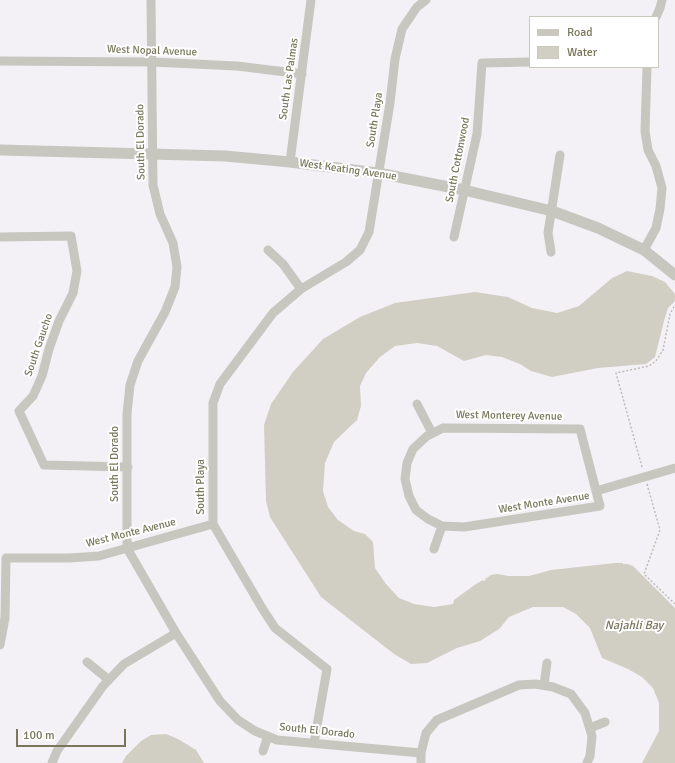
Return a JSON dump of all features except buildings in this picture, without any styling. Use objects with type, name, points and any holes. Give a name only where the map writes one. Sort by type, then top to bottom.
[{"type":"street","name":"South El Dorado","points":[[150,0],[153,186],[160,214],[173,243],[177,267],[175,287],[165,312],[138,361],[130,385],[127,414],[127,548],[176,633],[220,701],[238,720],[255,731],[277,740],[421,753]]},
{"type":"street","name":"South Las Palmas","points":[[290,162],[311,0]]},
{"type":"street","name":"South Playa","points":[[314,743],[327,669],[275,628],[213,524],[213,403],[220,384],[273,313],[301,289],[363,253],[369,232],[390,103],[395,59],[402,29],[417,8],[426,0]]},
{"type":"street","points":[[656,16],[662,0]]},
{"type":"street","name":"West Nopal Avenue","points":[[0,61],[152,62],[237,66],[302,74]]},
{"type":"street","name":"South Cottonwood","points":[[454,237],[477,134],[482,63],[529,62]]},
{"type":"street","points":[[644,250],[656,228],[662,188],[656,166],[648,150],[646,138],[647,68]]},
{"type":"street","name":"West Keating Avenue","points":[[0,150],[225,156],[290,162],[378,173],[464,190],[552,211],[598,228],[644,250],[675,275]]},
{"type":"street","points":[[551,252],[548,233],[560,155]]},
{"type":"street","name":"South Gaucho","points":[[0,237],[71,236],[77,271],[73,293],[59,321],[49,349],[42,376],[33,396],[19,411],[44,465],[128,467]]},
{"type":"street","points":[[268,250],[283,264],[301,289]]},
{"type":"street","points":[[417,404],[432,433]]},
{"type":"street","name":"West Monterey Avenue","points":[[405,479],[407,464],[413,448],[427,436],[442,428],[580,429],[596,491]]},
{"type":"street","name":"West Monte Avenue","points":[[405,479],[409,496],[416,510],[428,519],[442,526],[464,528],[600,506],[596,491],[675,468]]},
{"type":"street","name":"West Monte Avenue","points":[[0,645],[5,618],[6,558],[69,558],[99,556],[213,524]]},
{"type":"street","points":[[434,548],[442,526]]},
{"type":"street","points":[[52,763],[57,751],[103,686],[124,664],[176,633]]},
{"type":"street","points":[[87,662],[109,680]]},
{"type":"street","points":[[544,685],[547,663]]},
{"type":"street","points":[[421,763],[421,753],[426,733],[437,720],[519,685],[535,684],[554,687],[571,694],[585,713],[591,732],[590,756],[587,763]]},
{"type":"street","points":[[591,732],[605,722]]},
{"type":"street","points":[[263,752],[268,736]]},
{"type":"path","points":[[642,467],[616,373],[649,366],[656,361],[663,350],[670,314],[675,305]]},
{"type":"path","points":[[647,482],[660,530],[644,574],[675,604]]},
{"type":"water","name":"Najahli Bay","points":[[627,271],[652,276],[665,282],[675,294],[675,301],[668,308],[655,357],[646,364],[598,368],[552,377],[531,371],[520,364],[502,357],[486,355],[464,361],[437,346],[417,343],[395,346],[380,357],[366,373],[360,386],[361,406],[357,420],[334,442],[325,463],[323,491],[328,507],[338,520],[354,531],[365,534],[373,542],[375,568],[386,584],[399,598],[414,604],[434,607],[453,604],[454,600],[476,584],[486,580],[485,579],[491,575],[529,576],[551,570],[615,563],[623,563],[633,566],[675,608],[675,763],[642,763],[659,731],[659,703],[653,688],[642,677],[628,669],[602,658],[590,628],[576,614],[563,607],[533,607],[509,617],[499,629],[480,641],[457,648],[427,663],[411,664],[394,654],[321,597],[270,517],[266,501],[264,425],[271,404],[293,372],[323,339],[360,317],[395,303],[475,292],[508,297],[532,308],[557,313],[579,306],[612,278]]},
{"type":"water","points":[[166,734],[178,739],[196,750],[204,763],[122,763],[126,756],[141,741],[151,735]]}]
